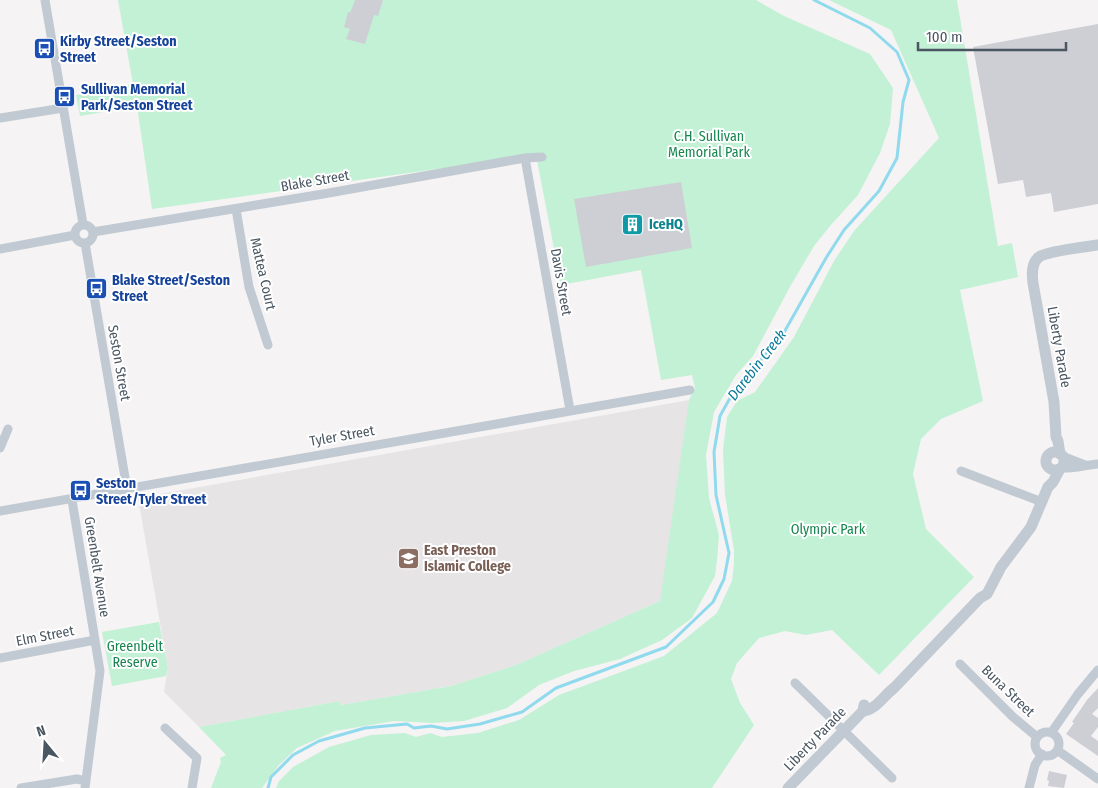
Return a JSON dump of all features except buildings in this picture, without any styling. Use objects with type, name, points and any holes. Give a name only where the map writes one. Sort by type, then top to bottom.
[{"type":"street","points":[[45,0],[83,224]]},
{"type":"street","points":[[0,118],[63,108]]},
{"type":"street","name":"Blake Street","points":[[93,232],[525,158],[542,157]]},
{"type":"street","name":"Davis Street","points":[[525,158],[570,410]]},
{"type":"street","name":"Mattea Court","points":[[236,209],[249,288],[268,345]]},
{"type":"street","points":[[83,224],[88,225],[93,232],[90,240],[85,243],[80,242],[75,235],[76,229],[83,224]]},
{"type":"street","points":[[0,249],[75,235]]},
{"type":"street","name":"Seston Street","points":[[85,243],[127,489]]},
{"type":"street","name":"Liberty Parade","points":[[788,788],[863,711],[865,704],[880,694],[887,693],[900,682],[980,598],[980,593],[989,575],[1001,567],[1028,532],[1048,486],[1053,482],[1058,441],[1056,437],[1054,402],[1033,283],[1032,275],[1035,262],[1043,256],[1098,245]]},
{"type":"street","name":"Tyler Street","points":[[0,508],[72,500],[690,390]]},
{"type":"street","points":[[0,448],[8,429]]},
{"type":"street","points":[[1056,461],[1085,465],[1098,464]]},
{"type":"street","points":[[961,471],[1042,502]]},
{"type":"street","name":"Greenbelt Avenue","points":[[72,500],[100,671],[86,784]]},
{"type":"street","name":"Elm Street","points":[[0,658],[95,640]]},
{"type":"street","name":"Buna Street","points":[[960,664],[1012,716],[1037,737]]},
{"type":"street","points":[[1051,733],[1078,694],[1098,670]]},
{"type":"street","points":[[795,683],[892,778]]},
{"type":"street","points":[[165,728],[196,758],[192,788]]},
{"type":"street","points":[[1044,733],[1051,733],[1058,740],[1057,750],[1048,756],[1042,754],[1036,749],[1037,737],[1044,733]]},
{"type":"street","points":[[1057,750],[1098,779]]},
{"type":"street","points":[[1029,788],[1035,764],[1042,754]]},
{"type":"street","points":[[21,788],[77,778],[86,784]]},
{"type":"shaded area","name":"East Preston Islamic College","points":[[689,400],[678,514],[660,601],[516,665],[451,686],[341,705],[340,701],[199,727],[164,692],[168,668],[138,498]]},
{"type":"green space","name":"C.H. Sullivan Memorial Park","points":[[118,0],[756,0],[784,16],[870,54],[893,88],[890,124],[880,153],[858,195],[814,246],[753,356],[736,375],[714,412],[706,455],[709,498],[719,535],[717,560],[715,576],[692,618],[662,640],[620,659],[574,671],[539,685],[507,708],[464,721],[433,723],[394,721],[335,731],[297,748],[278,766],[262,788],[211,788],[221,762],[220,758],[226,755],[199,727],[340,701],[341,705],[451,686],[516,665],[660,601],[689,400],[695,388],[692,375],[661,380],[641,270],[561,285],[536,155],[152,209],[137,106],[80,116],[76,95],[133,84]]},
{"type":"green space","name":"Olympic Park","points":[[829,0],[957,0],[998,246],[1012,243],[1018,277],[960,290],[983,401],[941,419],[921,439],[913,474],[926,529],[974,577],[879,675],[832,630],[806,635],[785,631],[759,638],[737,663],[731,679],[740,703],[754,725],[712,788],[276,788],[279,781],[293,767],[329,747],[371,735],[405,733],[416,737],[430,733],[442,737],[478,733],[519,720],[559,695],[664,656],[717,613],[732,581],[734,563],[734,550],[725,495],[723,450],[727,417],[737,401],[755,392],[794,337],[834,261],[854,231],[939,138],[891,30]]},
{"type":"green space","name":"Greenbelt Reserve","points":[[159,622],[168,668],[166,676],[112,686],[102,632]]},
{"type":"waterway","name":"Darebin Creek","points":[[268,788],[271,777],[293,755],[319,741],[365,728],[407,724],[414,728],[431,726],[447,729],[480,724],[522,712],[556,688],[666,647],[713,602],[724,579],[729,553],[716,495],[714,452],[720,416],[735,389],[782,336],[844,230],[879,191],[897,158],[903,102],[909,80],[897,52],[870,28],[814,0]]},
{"type":"place","name":"Kirby Street/Seston Street","points":[[44,49]]},
{"type":"place","name":"Sullivan Memorial Park/Seston Street","points":[[65,97]]},
{"type":"place","name":"IceHQ","points":[[633,224]]},
{"type":"place","name":"Blake Street/Seston Street","points":[[96,288]]},
{"type":"place","name":"Seston Street/Tyler Street","points":[[80,491]]},
{"type":"place","name":"East Preston Islamic College","points":[[408,558]]}]
